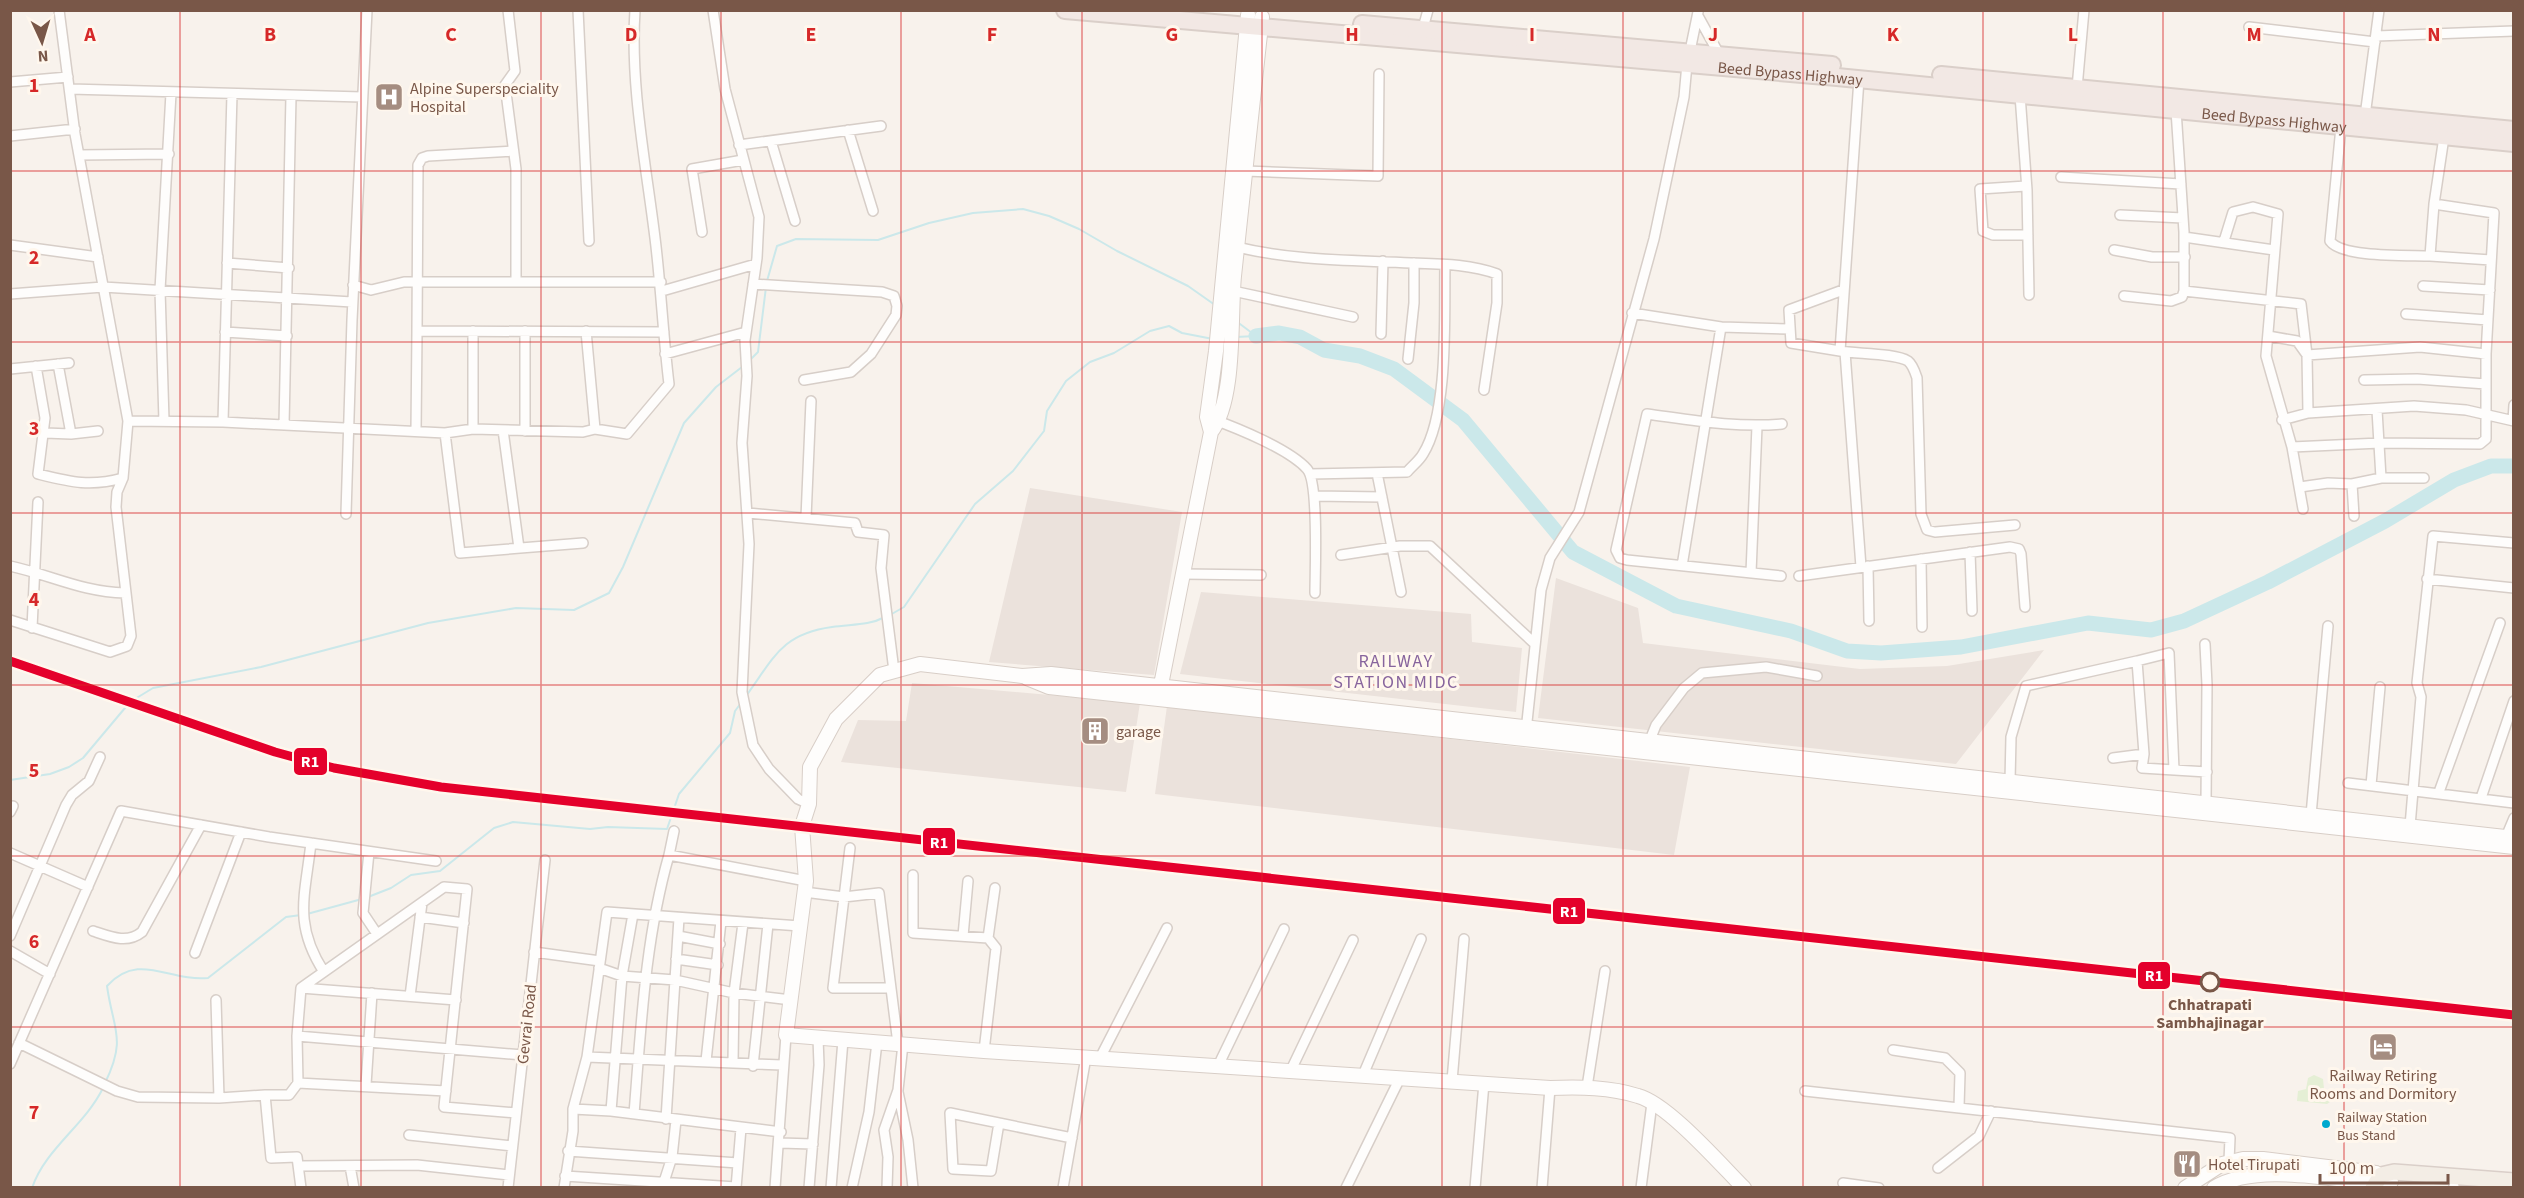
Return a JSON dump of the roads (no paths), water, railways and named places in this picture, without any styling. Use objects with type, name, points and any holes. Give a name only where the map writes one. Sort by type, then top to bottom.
[{"type":"highway","name":"Beed Bypass Highway","points":[[1065,10],[1254,17],[1423,28],[1859,79],[2514,143]]},
{"type":"highway","name":"Beed Bypass Highway","points":[[1205,10],[1254,17],[1688,58],[1719,54],[2514,130]]},
{"type":"main road","points":[[2381,1184],[2394,1172],[2511,1180]]},
{"type":"main road","points":[[2381,1184],[2473,1188]]},
{"type":"street","points":[[10,620],[110,652],[127,646],[131,636],[117,507],[117,492],[123,478],[128,421],[79,155],[59,10]]},
{"type":"street","points":[[346,514],[352,302],[367,10]]},
{"type":"street","points":[[508,10],[515,71],[505,85],[516,169],[516,282]]},
{"type":"street","points":[[578,10],[589,241]]},
{"type":"street","points":[[128,421],[223,422],[445,433],[473,429],[583,432],[595,429],[627,434],[669,384],[661,287],[642,134],[633,36],[635,10]]},
{"type":"street","points":[[713,10],[725,89],[759,217],[757,284],[746,336],[747,376],[742,443],[749,544],[742,692],[753,745],[769,769],[798,799],[809,804]]},
{"type":"street","points":[[1423,28],[1428,10]]},
{"type":"street","points":[[2077,88],[2084,10]]},
{"type":"street","points":[[2365,116],[2379,10]]},
{"type":"street","points":[[1698,13],[1719,54]]},
{"type":"street","points":[[1526,732],[1541,590],[1550,558],[1569,524],[1579,512],[1632,312],[1654,239],[1684,97],[1688,58],[1698,13]]},
{"type":"street","points":[[1213,424],[1216,351],[1229,297],[1245,171],[1254,17]]},
{"type":"street","points":[[1160,692],[1213,424],[1231,356],[1229,297],[1254,17]]},
{"type":"street","points":[[2250,27],[2375,39],[2514,31]]},
{"type":"street","points":[[1245,171],[1378,176],[1379,74]]},
{"type":"street","points":[[10,82],[68,78]]},
{"type":"street","points":[[1859,79],[1844,290],[1843,352],[1869,621]]},
{"type":"street","points":[[70,89],[362,97]]},
{"type":"street","points":[[164,422],[160,290],[171,93]]},
{"type":"street","points":[[223,422],[231,94]]},
{"type":"street","points":[[2020,95],[2026,186],[2029,295]]},
{"type":"street","points":[[284,425],[291,96]]},
{"type":"street","points":[[2124,296],[2171,301],[2182,297],[2184,291],[2185,257],[2176,110]]},
{"type":"street","points":[[739,145],[881,126]]},
{"type":"street","points":[[2341,127],[2330,241],[2332,245],[2357,252],[2491,260]]},
{"type":"street","points":[[10,136],[75,129]]},
{"type":"street","points":[[848,130],[873,212]]},
{"type":"street","points":[[2430,256],[2434,204],[2444,136]]},
{"type":"street","points":[[771,141],[795,221]]},
{"type":"street","points":[[416,431],[418,165],[423,158],[513,151]]},
{"type":"street","points":[[79,155],[169,154]]},
{"type":"street","points":[[702,232],[692,169],[743,160]]},
{"type":"street","points":[[2061,177],[2181,184]]},
{"type":"street","points":[[2026,186],[1980,189],[1983,231],[1993,236],[2028,235]]},
{"type":"street","points":[[2292,447],[2480,444],[2486,438],[2486,354],[2494,213],[2434,204]]},
{"type":"street","points":[[2224,242],[2233,212],[2253,207],[2278,214],[2266,356],[2292,447],[2303,509]]},
{"type":"street","points":[[2120,215],[2183,218]]},
{"type":"street","points":[[2184,237],[2274,250]]},
{"type":"street","points":[[10,245],[98,256]]},
{"type":"street","points":[[1237,247],[1299,259],[1445,265],[1483,269],[1497,274],[1497,303],[1484,390]]},
{"type":"street","points":[[2114,250],[2152,257],[2185,257]]},
{"type":"street","points":[[1381,334],[1383,261]]},
{"type":"street","points":[[227,263],[289,268]]},
{"type":"street","points":[[1408,359],[1414,303],[1414,263]]},
{"type":"street","points":[[353,285],[371,290],[404,282],[516,282],[661,287],[756,264]]},
{"type":"street","points":[[1310,474],[1407,471],[1424,454],[1434,423],[1441,385],[1445,265]]},
{"type":"street","points":[[757,284],[882,292],[894,296],[897,306],[896,315],[871,354],[851,372],[804,380]]},
{"type":"street","points":[[2423,286],[2490,290]]},
{"type":"street","points":[[10,294],[103,287],[352,302]]},
{"type":"street","points":[[1844,290],[1789,310],[1791,343],[1908,361],[1914,369],[1917,378],[1921,514],[1927,530],[1935,532],[2015,525]]},
{"type":"street","points":[[2184,291],[2301,304],[2307,355],[2308,413]]},
{"type":"street","points":[[1229,297],[1353,317]]},
{"type":"street","points":[[1632,312],[1720,327],[1790,329]]},
{"type":"street","points":[[2406,314],[2488,320]]},
{"type":"street","points":[[1682,566],[1720,327]]},
{"type":"street","points":[[417,331],[664,332]]},
{"type":"street","points":[[473,331],[473,429]]},
{"type":"street","points":[[525,331],[525,430]]},
{"type":"street","points":[[586,331],[595,429]]},
{"type":"street","points":[[225,332],[287,336]]},
{"type":"street","points":[[665,354],[746,336]]},
{"type":"street","points":[[2268,336],[2297,341],[2307,355]]},
{"type":"street","points":[[2307,355],[2420,347],[2486,354]]},
{"type":"street","points":[[10,369],[69,363]]},
{"type":"street","points":[[58,364],[71,434]]},
{"type":"street","points":[[36,366],[45,418],[45,433],[38,474],[98,485],[123,478]]},
{"type":"street","points":[[2364,380],[2417,379],[2486,384]]},
{"type":"street","points":[[806,519],[811,401]]},
{"type":"street","points":[[2283,420],[2308,413],[2414,406],[2466,410],[2513,421],[2514,405]]},
{"type":"street","points":[[2377,410],[2381,478]]},
{"type":"street","points":[[1781,576],[1627,560],[1620,558],[1616,550],[1647,414],[1756,426],[1782,424]]},
{"type":"street","points":[[1213,424],[1283,452],[1307,469],[1314,496],[1315,593]]},
{"type":"street","points":[[1751,573],[1756,426]]},
{"type":"street","points":[[503,430],[519,548]]},
{"type":"street","points":[[45,433],[71,434],[98,431]]},
{"type":"street","points":[[445,433],[460,553],[584,543]]},
{"type":"street","points":[[1377,473],[1401,592]]},
{"type":"street","points":[[2300,487],[2381,478],[2424,478]]},
{"type":"street","points":[[2352,483],[2354,516]]},
{"type":"street","points":[[1314,496],[1382,497]]},
{"type":"street","points":[[32,628],[38,502]]},
{"type":"street","points":[[748,513],[855,523],[858,532],[884,535],[881,568],[894,671]]},
{"type":"street","points":[[2410,826],[2421,698],[2417,683],[2433,536],[2514,543]]},
{"type":"street","points":[[1341,555],[1392,547],[1430,546],[1535,644]]},
{"type":"street","points":[[1799,576],[2010,547],[2019,549],[2025,607]]},
{"type":"street","points":[[1970,552],[1972,611]]},
{"type":"street","points":[[1921,559],[1922,627]]},
{"type":"street","points":[[10,566],[101,593],[125,593]]},
{"type":"street","points":[[1183,574],[1262,574]]},
{"type":"street","points":[[2427,579],[2514,588]]},
{"type":"street","points":[[2439,792],[2500,623]]},
{"type":"street","points":[[2311,815],[2328,626]]},
{"type":"street","points":[[2205,644],[2206,803]]},
{"type":"street","points":[[2010,781],[2008,762],[2012,737],[2026,686],[2169,653],[2174,770]]},
{"type":"street","points":[[2138,661],[2144,754],[2142,768],[2207,772]]},
{"type":"street","points":[[776,1188],[781,1132],[782,1065],[805,887],[802,826],[809,804],[810,766],[836,719],[880,675],[920,664],[1022,676],[1051,674],[1160,692],[2511,841]]},
{"type":"street","points":[[1650,740],[1656,725],[1684,688],[1702,673],[1766,667],[1817,676]]},
{"type":"street","points":[[2371,785],[2380,687]]},
{"type":"street","points":[[2481,798],[2514,701]]},
{"type":"street","points":[[1526,732],[1650,740],[2410,826],[2511,841]]},
{"type":"street","points":[[2113,758],[2144,754]]},
{"type":"street","points":[[10,936],[69,800],[89,781],[100,757]]},
{"type":"street","points":[[2348,783],[2439,792],[2514,803]]},
{"type":"street","points":[[10,1064],[121,811],[311,843],[436,861]]},
{"type":"street","points":[[2511,841],[2514,818]]},
{"type":"street","points":[[93,932],[120,939],[133,939],[142,932],[201,825]]},
{"type":"street","points":[[634,1114],[645,979],[654,916],[674,831]]},
{"type":"street","points":[[195,953],[242,832]]},
{"type":"street","points":[[311,843],[303,924],[312,953],[324,972]]},
{"type":"street","points":[[850,848],[833,988],[889,988]]},
{"type":"street","points":[[369,852],[363,904],[366,920],[377,934]]},
{"type":"street","points":[[10,853],[88,887]]},
{"type":"street","points":[[669,855],[844,897],[879,893],[889,988],[901,1044],[898,1090],[908,1140],[913,1188]]},
{"type":"street","name":"Gevrai Road","points":[[508,1188],[545,860]]},
{"type":"street","points":[[913,875],[914,933],[988,938]]},
{"type":"street","points":[[963,936],[968,881]]},
{"type":"street","points":[[301,988],[444,887],[467,890],[444,1107],[516,1113]]},
{"type":"street","points":[[984,1051],[996,948],[988,938],[995,888]]},
{"type":"street","points":[[410,996],[422,903]]},
{"type":"street","points":[[564,1188],[568,1151],[573,1131],[573,1109],[587,1057],[607,912],[800,926]]},
{"type":"street","points":[[611,1111],[613,1057],[622,976],[633,914]]},
{"type":"street","points":[[420,917],[464,923]]},
{"type":"street","points":[[662,1185],[672,1157],[670,1060],[679,918]]},
{"type":"street","points":[[706,1061],[721,921]]},
{"type":"street","points":[[733,1063],[734,993],[743,923]]},
{"type":"street","points":[[753,1065],[768,924]]},
{"type":"street","points":[[1101,1058],[1167,928]]},
{"type":"street","points":[[1218,1066],[1284,929]]},
{"type":"street","points":[[678,936],[720,944]]},
{"type":"street","points":[[1364,1075],[1422,939]]},
{"type":"street","points":[[1452,1081],[1464,939]]},
{"type":"street","points":[[1291,1071],[1353,940]]},
{"type":"street","points":[[10,951],[50,974]]},
{"type":"street","points":[[534,952],[599,965],[622,976],[675,980],[734,993],[791,1000]]},
{"type":"street","points":[[676,959],[718,965]]},
{"type":"street","points":[[1587,1087],[1605,971]]},
{"type":"street","points":[[19,1043],[88,1078],[117,1091],[138,1097],[219,1098],[289,1095],[298,1083],[297,1036],[301,988]]},
{"type":"street","points":[[301,988],[456,1000]]},
{"type":"street","points":[[366,1085],[372,993]]},
{"type":"street","points":[[216,1000],[219,1098]]},
{"type":"street","points":[[786,1035],[984,1051],[1550,1088],[1587,1087],[1640,1096],[1663,1109],[1743,1188]]},
{"type":"street","points":[[297,1036],[523,1055]]},
{"type":"street","points":[[808,1188],[819,1065],[818,1038]]},
{"type":"street","points":[[831,1188],[843,1040]]},
{"type":"street","points":[[852,1188],[869,1112],[877,1042]]},
{"type":"street","points":[[1893,1050],[1945,1058],[1960,1073],[1959,1107]]},
{"type":"street","points":[[587,1057],[782,1065]]},
{"type":"street","points":[[1063,1188],[1086,1057]]},
{"type":"street","points":[[1346,1188],[1400,1078]]},
{"type":"street","points":[[298,1083],[446,1091]]},
{"type":"street","points":[[1475,1188],[1484,1083]]},
{"type":"street","points":[[1542,1188],[1550,1088]]},
{"type":"street","points":[[887,1188],[888,1156],[884,1130],[898,1090]]},
{"type":"street","points":[[1805,1091],[2230,1137],[2229,1161]]},
{"type":"street","points":[[265,1095],[272,1158],[297,1156],[301,1188]]},
{"type":"street","points":[[1641,1188],[1652,1103]]},
{"type":"street","points":[[573,1109],[611,1111],[781,1132]]},
{"type":"street","points":[[1938,1168],[1979,1136],[1990,1111]]},
{"type":"street","points":[[999,1123],[991,1171],[953,1169],[950,1113],[999,1123],[1072,1138]]},
{"type":"street","points":[[565,1176],[662,1185],[736,1187],[741,1128]]},
{"type":"street","points":[[409,1135],[512,1146]]},
{"type":"street","points":[[780,1143],[813,1143]]},
{"type":"street","points":[[568,1151],[738,1163]]},
{"type":"street","points":[[2185,1188],[2229,1161],[2264,1159],[2381,1184]]},
{"type":"street","points":[[298,1166],[417,1165],[509,1175]]},
{"type":"street","points":[[350,1166],[354,1188]]},
{"type":"street","points":[[2217,1187],[2238,1176],[2262,1174],[2381,1184]]},
{"type":"street","points":[[1843,1183],[1879,1188]]},
{"type":"waterway","points":[[767,281],[777,246],[796,239],[878,240],[929,223],[973,213],[1023,209],[1049,216],[1079,229],[1117,251],[1188,286],[1215,305]]},
{"type":"waterway","points":[[749,361],[758,352],[766,287]]},
{"type":"waterway","points":[[1236,321],[1256,336]]},
{"type":"waterway","points":[[890,615],[904,607],[975,504],[1013,471],[1044,431],[1047,411],[1066,381],[1090,362],[1114,353],[1150,331],[1169,326],[1182,333],[1213,339]]},
{"type":"waterway","points":[[1256,336],[1279,333],[1300,337],[1324,350],[1360,356],[1394,369],[1463,420],[1573,552],[1676,606],[1791,631],[1847,651],[1881,653],[1961,647],[2088,623],[2151,630],[2184,621],[2268,582],[2385,521],[2454,480],[2491,466],[2514,466]]},
{"type":"waterway","points":[[1236,337],[1256,336]]},
{"type":"waterway","points":[[10,780],[50,774],[69,767],[83,758],[130,702],[153,688],[261,667],[428,623],[516,608],[574,610],[609,593],[623,567],[684,423],[716,387],[742,367]]},
{"type":"waterway","points":[[746,696],[780,650],[801,635],[815,630],[872,622],[885,617]]},
{"type":"waterway","points":[[368,897],[391,888],[411,875],[440,871],[494,828],[513,822],[590,829],[608,827],[667,829],[679,794],[730,733],[735,711],[741,703]]},
{"type":"waterway","points":[[307,914],[362,899]]},
{"type":"waterway","points":[[105,1083],[112,1068],[117,1044],[107,986],[119,976],[143,969],[194,978],[208,978],[286,917],[301,915]]},
{"type":"waterway","points":[[32,1188],[46,1161],[86,1114],[103,1088]]},
{"type":"place","name":"Alpine Superspeciality Hospital","points":[[389,97]]},
{"type":"place","name":"garage","points":[[1095,731]]},
{"type":"place","name":"Chhatrapati Sambhajinagar","points":[[2210,982]]},
{"type":"place","name":"Railway Retiring Rooms and Dormitory","points":[[2383,1047]]},
{"type":"place","name":"Railway Station Bus Stand","points":[[2326,1124]]},
{"type":"place","name":"Hotel Tirupati","points":[[2187,1164]]},
{"type":"district","name":"RAILWAY STATION MIDC","points":[[1396,671]]}]
